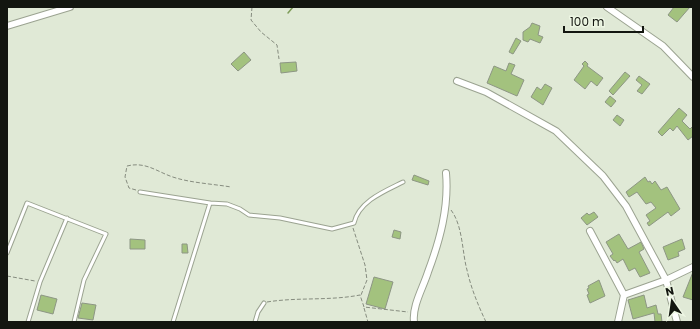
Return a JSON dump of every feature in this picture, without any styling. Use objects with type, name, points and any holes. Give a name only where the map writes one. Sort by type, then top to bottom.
[{"type":"street","points":[[7,26],[70,7]]},
{"type":"street","points":[[607,7],[663,46],[693,77]]},
{"type":"street","points":[[457,81],[486,92],[556,131],[585,157],[603,176],[626,206],[666,280],[677,322]]},
{"type":"street","points":[[414,322],[413,313],[431,265],[445,214],[447,190],[446,173]]},
{"type":"street","points":[[590,231],[624,295],[618,322]]},
{"type":"street","points":[[624,295],[666,280],[693,267]]},
{"type":"lane","points":[[140,192],[210,203],[227,204],[240,209],[249,215],[280,218],[332,229],[354,223],[366,204],[381,193],[403,182]]},
{"type":"lane","points":[[7,253],[27,203],[106,234],[84,280],[74,322]]},
{"type":"lane","points":[[173,322],[210,203]]},
{"type":"lane","points":[[28,322],[40,282],[67,218]]},
{"type":"lane","points":[[256,322],[258,312],[264,303]]},
{"type":"path","points":[[252,7],[251,20],[261,32],[277,45],[279,59]]},
{"type":"path","points":[[140,192],[129,188],[125,177],[127,166],[136,163],[147,165],[176,178],[231,187]]},
{"type":"path","points":[[446,204],[454,214],[457,221],[467,270],[479,308],[486,322]]},
{"type":"path","points":[[354,223],[352,231],[365,265],[367,280],[360,296],[368,322]]},
{"type":"path","points":[[7,276],[40,282]]},
{"type":"path","points":[[264,303],[281,300],[360,296]]},
{"type":"path","points":[[364,307],[413,313]]},
{"type":"building","points":[[674,7],[690,7],[677,22],[668,15]]},
{"type":"building","points":[[532,23],[540,26],[538,35],[543,37],[540,43],[530,39],[528,42],[523,40],[523,32],[530,27]]},
{"type":"building","points":[[516,38],[521,41],[513,54],[509,52]]},
{"type":"building","points":[[244,52],[251,60],[238,71],[231,64]]},
{"type":"building","points":[[585,61],[588,64],[587,66],[603,78],[597,86],[591,81],[585,89],[574,80],[584,66],[582,64]]},
{"type":"building","points":[[296,62],[297,71],[281,73],[280,63]]},
{"type":"building","points":[[509,63],[515,65],[511,74],[524,80],[517,96],[487,83],[494,66],[506,71]]},
{"type":"building","points":[[625,72],[630,76],[613,95],[609,91]]},
{"type":"building","points":[[639,76],[650,84],[642,94],[637,91],[642,85],[636,80]]},
{"type":"building","points":[[545,84],[552,88],[543,105],[531,97],[537,87],[541,90]]},
{"type":"building","points":[[610,96],[616,101],[611,107],[605,102]]},
{"type":"building","points":[[679,108],[687,115],[682,121],[690,129],[693,126],[693,136],[688,140],[677,126],[673,131],[670,128],[662,136],[658,132]]},
{"type":"building","points":[[617,115],[624,120],[620,126],[613,120]]},
{"type":"building","points":[[414,175],[429,181],[428,185],[412,180]]},
{"type":"building","points":[[645,177],[648,182],[650,181],[652,184],[655,181],[661,190],[667,187],[680,209],[671,216],[668,212],[649,226],[647,223],[650,221],[646,215],[656,208],[651,202],[646,204],[637,192],[629,197],[626,192]]},
{"type":"building","points":[[594,212],[598,217],[587,225],[581,218],[587,213],[589,215]]},
{"type":"building","points":[[394,230],[401,232],[400,239],[392,237]]},
{"type":"building","points":[[619,234],[628,249],[641,242],[644,249],[639,252],[650,273],[640,277],[635,268],[629,271],[623,259],[617,263],[610,256],[613,254],[606,242]]},
{"type":"building","points":[[130,239],[145,240],[145,249],[130,249]]},
{"type":"building","points":[[682,239],[685,249],[678,252],[679,256],[668,260],[663,247]]},
{"type":"building","points":[[182,244],[187,244],[188,253],[182,253]]},
{"type":"building","points":[[693,272],[693,300],[683,297]]},
{"type":"building","points":[[374,277],[393,282],[385,309],[366,304]]},
{"type":"building","points":[[599,280],[605,296],[590,303],[587,295],[589,294],[587,289],[589,288],[588,286]]},
{"type":"building","points":[[41,295],[57,299],[53,314],[37,310]]},
{"type":"building","points":[[644,295],[647,308],[656,305],[658,314],[661,314],[662,322],[655,322],[654,313],[633,319],[628,300]]},
{"type":"building","points":[[82,303],[96,305],[93,320],[78,318]]},
{"type":"waterway","points":[[288,13],[293,7]]}]
